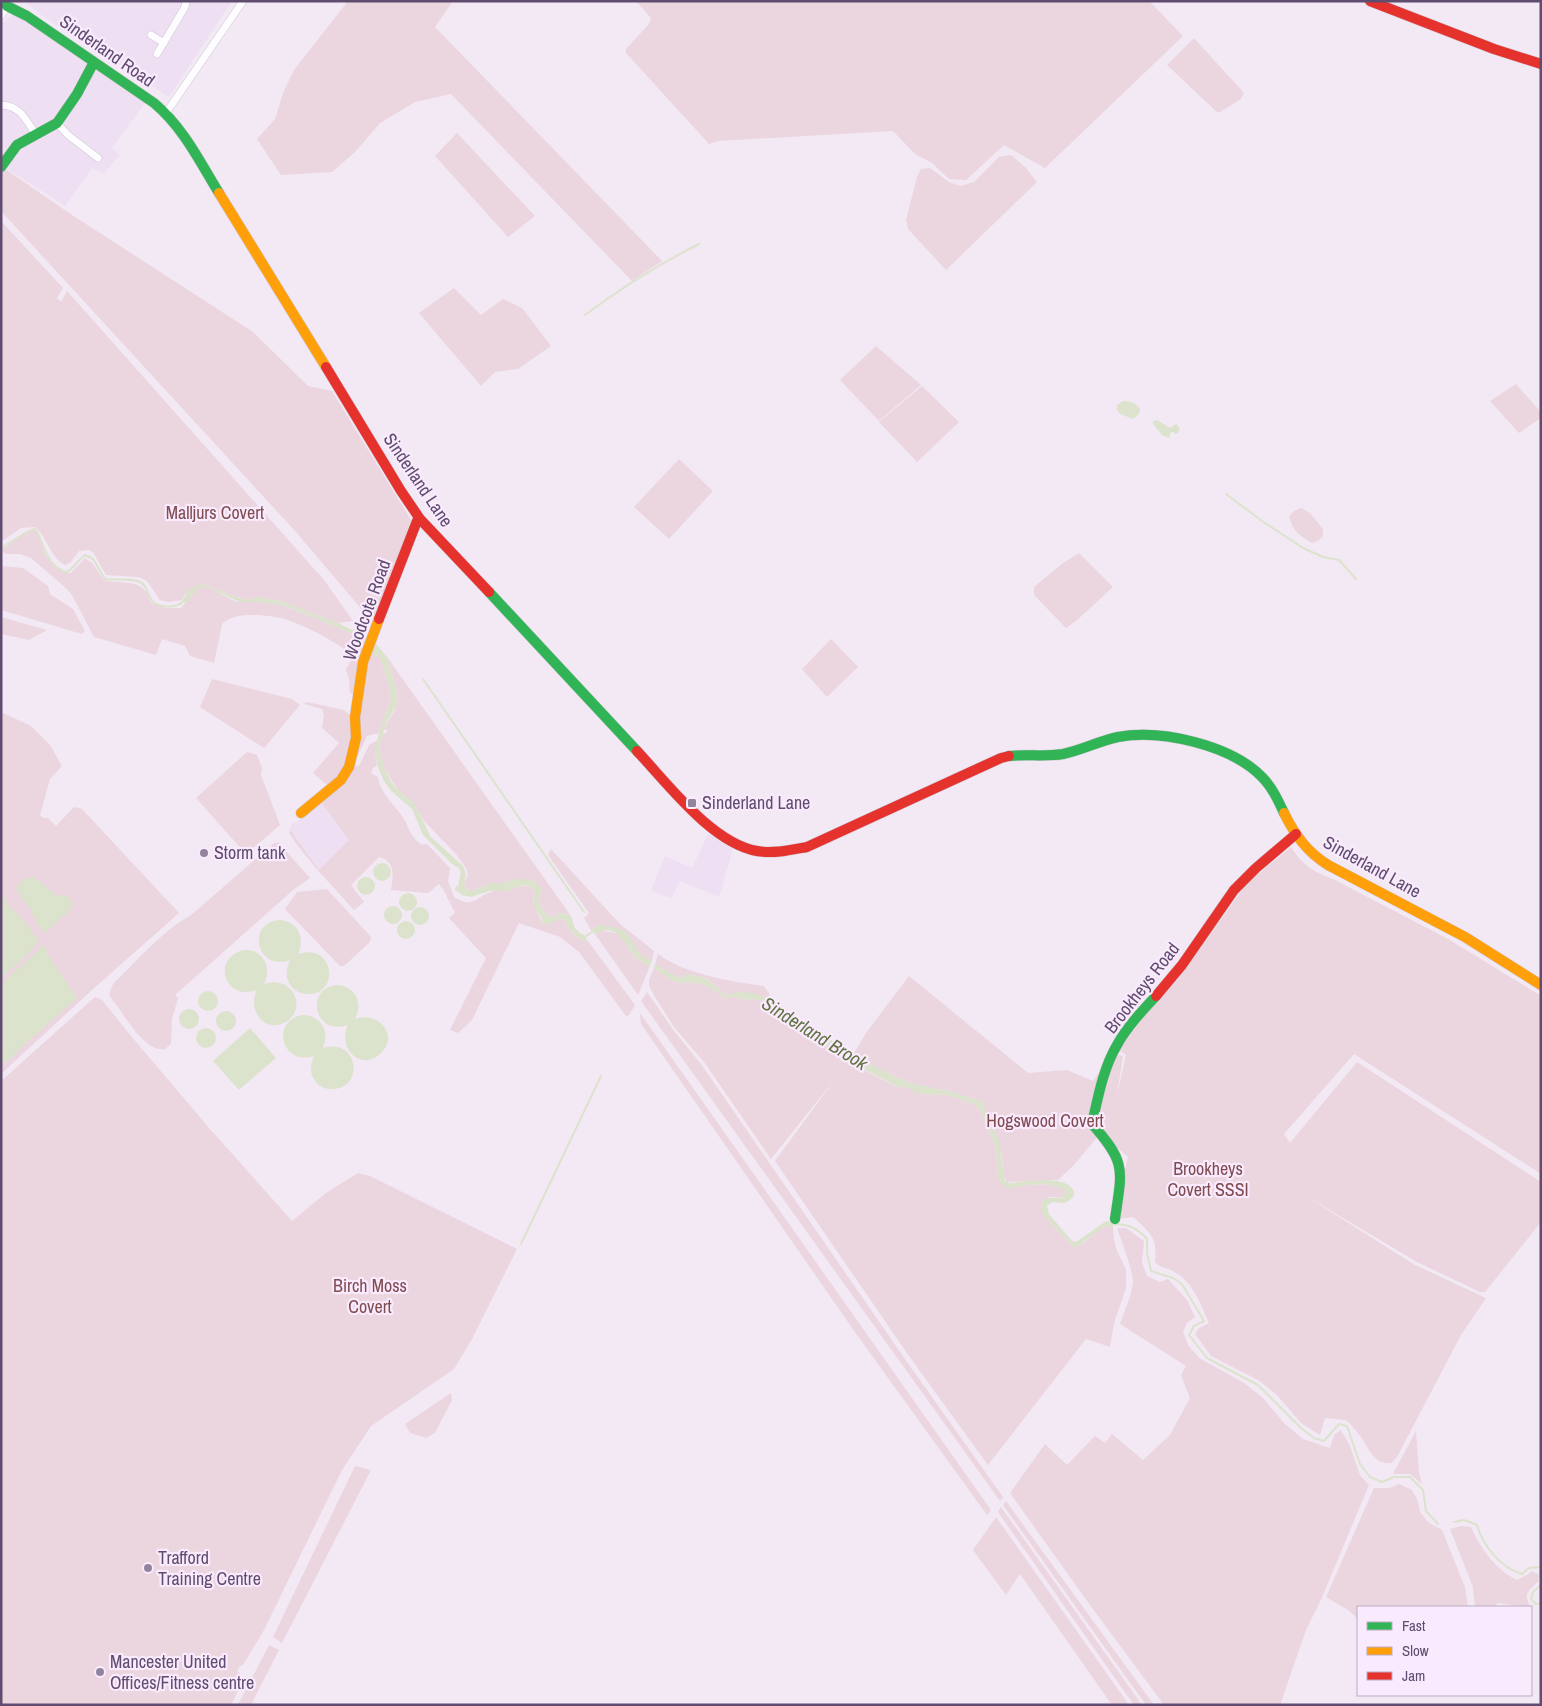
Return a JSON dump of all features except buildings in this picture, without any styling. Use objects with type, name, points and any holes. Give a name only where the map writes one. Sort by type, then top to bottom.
[{"type":"street","points":[[157,54],[185,7],[186,1]]},
{"type":"street","points":[[166,113],[243,1]]},
{"type":"street","points":[[1370,1],[1494,49],[1541,64]]},
{"type":"street","name":"Sinderland Road","points":[[4,8],[27,16],[166,113]]},
{"type":"street","points":[[151,35],[164,43]]},
{"type":"street","points":[[1,167],[11,151],[26,139],[57,123],[77,94],[94,62]]},
{"type":"street","points":[[1,105],[17,108],[36,134]]},
{"type":"street","name":"Sinderland Lane","points":[[166,113],[194,152],[420,519],[696,814],[709,827],[732,843],[755,852],[778,853],[807,847],[1001,758],[1063,754],[1110,739],[1130,736],[1152,736],[1184,741],[1221,751],[1238,758],[1252,768],[1271,788],[1296,834],[1314,856],[1332,868],[1445,926],[1541,985]]},
{"type":"street","points":[[57,123],[68,135],[98,158]]},
{"type":"street","name":"Woodcote Road","points":[[301,813],[341,780],[349,767],[354,752],[356,738],[355,717],[366,655],[417,522],[420,519]]},
{"type":"street","name":"Brookheys Road","points":[[1115,1220],[1120,1166],[1103,1137],[1092,1124],[1099,1090],[1110,1058],[1123,1035],[1181,966],[1233,892],[1256,867],[1296,834]]},
{"type":"shaded area","points":[[24,1],[232,1],[169,97],[45,18]]},
{"type":"shaded area","points":[[13,14],[22,18],[145,103],[112,148],[120,155],[103,174],[92,168],[65,206],[1,165],[1,24]]},
{"type":"shaded area","points":[[320,801],[349,840],[319,870],[290,828]]},
{"type":"shaded area","points":[[709,832],[733,849],[719,897],[680,881],[672,897],[669,898],[651,890],[665,856],[692,868]]},
{"type":"green space","points":[[348,1],[453,1],[435,27],[662,261],[632,281],[451,94],[415,102],[380,123],[355,152],[332,172],[281,175],[257,139],[275,119],[283,93],[294,70]]},
{"type":"green space","points":[[636,1],[1149,1],[1183,36],[1045,168],[1004,145],[966,180],[949,179],[932,163],[915,154],[893,131],[718,141],[709,144],[626,53],[626,49],[649,24],[651,18]]},
{"type":"green space","points":[[1194,38],[1244,93],[1241,99],[1220,112],[1217,112],[1167,65]]},
{"type":"green space","points":[[457,133],[535,216],[508,237],[435,156]]},
{"type":"green space","points":[[1011,155],[1026,168],[1037,182],[946,270],[908,229],[906,220],[917,177],[921,169],[930,168],[949,182],[961,186],[974,182],[999,157]]},
{"type":"green space","points":[[1,166],[69,213],[253,332],[308,386],[332,391],[411,520],[377,618],[369,618],[296,532],[1,211]]},
{"type":"green space","name":"Malljurs Covert","points":[[1,221],[63,288],[57,298],[61,302],[67,291],[324,580],[353,621],[338,623],[281,601],[258,597],[245,600],[202,584],[185,594],[182,600],[169,602],[160,600],[147,581],[139,577],[106,575],[93,552],[88,550],[79,551],[70,563],[65,565],[55,557],[43,536],[35,527],[21,528],[1,542]]},
{"type":"green space","points":[[454,288],[481,315],[503,299],[522,308],[551,346],[518,369],[495,372],[481,386],[419,313]]},
{"type":"green space","points":[[876,346],[921,385],[879,421],[840,380]]},
{"type":"green space","points":[[1516,384],[1541,412],[1541,418],[1519,433],[1490,401]]},
{"type":"green space","points":[[922,386],[959,422],[917,462],[879,422]]},
{"type":"green space","points":[[679,459],[713,491],[669,539],[634,507]]},
{"type":"green space","points":[[1301,508],[1310,513],[1323,529],[1323,536],[1318,541],[1312,543],[1295,530],[1289,517],[1294,511]]},
{"type":"green space","points":[[36,531],[49,560],[58,569],[71,573],[85,558],[93,564],[104,580],[138,585],[146,592],[151,603],[166,608],[181,608],[198,588],[203,587],[212,589],[236,602],[282,605],[350,633],[358,641],[367,643],[354,693],[350,693],[346,669],[351,661],[350,654],[317,633],[281,618],[250,615],[227,620],[222,624],[214,663],[190,656],[185,646],[162,639],[156,655],[94,637],[67,589],[31,558],[20,554],[6,554],[1,550],[26,533]]},
{"type":"green space","points":[[1079,553],[1113,587],[1066,628],[1034,595],[1034,587],[1063,563]]},
{"type":"green space","points":[[1,566],[23,568],[48,586],[50,594],[73,609],[85,631],[82,634],[1,610]]},
{"type":"green space","points":[[1,617],[47,630],[29,640],[1,634]]},
{"type":"green space","points":[[831,639],[858,667],[827,697],[802,669]]},
{"type":"green space","points":[[372,652],[380,658],[389,684],[391,700],[379,733],[367,736],[356,760],[353,760],[365,672]]},
{"type":"green space","points":[[387,657],[571,916],[559,914],[552,917],[546,915],[538,902],[542,888],[515,879],[505,883],[490,883],[473,891],[465,888],[464,883],[468,875],[466,868],[456,854],[424,821],[419,812],[398,790],[384,768],[379,749],[383,734],[387,732],[387,730],[384,730],[385,727],[397,700],[396,688]]},
{"type":"green space","points":[[212,679],[292,699],[300,705],[264,748],[200,707]]},
{"type":"green space","points":[[307,702],[344,710],[352,716],[353,735],[343,773],[327,785],[313,773],[339,743],[322,728],[324,715],[322,709],[304,704]]},
{"type":"green space","points":[[1,712],[31,726],[50,745],[62,766],[50,779],[40,815],[43,818],[48,818],[56,826],[74,807],[82,809],[179,913],[1,1074]]},
{"type":"green space","points":[[378,740],[375,754],[377,766],[373,768],[371,773],[378,777],[381,788],[402,816],[410,832],[422,845],[427,844],[450,868],[448,881],[454,897],[461,901],[471,902],[494,891],[506,891],[529,886],[536,893],[533,900],[542,923],[550,924],[558,919],[565,920],[575,935],[585,942],[588,941],[635,1005],[629,1015],[626,1016],[579,952],[560,937],[519,923],[472,1020],[458,1033],[450,1030],[486,958],[449,918],[455,913],[439,884],[428,893],[391,890],[393,875],[391,866],[379,857],[351,885],[364,902],[354,910],[304,853],[289,833],[290,830],[319,870],[349,840],[320,801],[352,765],[359,766],[369,745]]},
{"type":"green space","points":[[247,752],[257,755],[262,768],[261,775],[280,825],[246,854],[196,798]]},
{"type":"green space","points":[[278,842],[310,878],[293,890],[175,995],[178,998],[172,1019],[171,1044],[165,1049],[151,1046],[132,1027],[111,998],[109,994],[113,984],[170,929],[190,916],[273,844]]},
{"type":"green space","points":[[1291,847],[1304,863],[1318,873],[1448,939],[1541,996],[1541,1174],[1354,1054],[1284,1134],[1290,1143],[1357,1062],[1541,1182],[1541,1222],[1485,1292],[1480,1292],[1417,1262],[1301,1193],[1415,1265],[1486,1298],[1461,1335],[1397,1457],[1391,1463],[1379,1461],[1346,1420],[1325,1418],[1320,1435],[1301,1423],[1277,1395],[1258,1380],[1211,1356],[1195,1334],[1199,1328],[1209,1323],[1192,1289],[1182,1277],[1155,1262],[1154,1241],[1144,1227],[1133,1217],[1118,1219],[1121,1186],[1128,1157],[1118,1148],[1098,1136],[1074,1165],[1058,1180],[1007,1182],[1004,1177],[1002,1156],[982,1102],[953,1092],[910,1083],[853,1055],[866,1033],[909,976],[1028,1073],[1067,1070],[1093,1081],[1110,1053],[1123,1056],[1117,1095],[1126,1055],[1119,1050],[1143,1018],[1178,979],[1247,883]]},
{"type":"green space","points":[[551,849],[620,924],[654,951],[652,961],[640,954],[627,934],[598,925],[591,930],[584,918],[589,913],[548,855]]},
{"type":"green space","points":[[327,889],[371,937],[370,942],[344,966],[340,966],[285,909],[297,892]]},
{"type":"green space","points":[[600,931],[620,936],[636,957],[650,966],[638,995],[595,934]]},
{"type":"green space","points":[[658,954],[681,967],[695,972],[764,986],[773,1000],[749,994],[725,995],[712,983],[699,976],[686,975],[682,978],[677,977],[655,964]]},
{"type":"green space","points":[[654,968],[675,982],[696,983],[707,986],[725,998],[753,999],[765,1001],[776,1006],[791,1020],[848,1058],[848,1062],[897,1087],[905,1087],[920,1094],[947,1095],[971,1103],[980,1109],[996,1148],[998,1178],[1008,1188],[1045,1185],[1066,1191],[1063,1197],[1049,1197],[1042,1204],[1051,1223],[1072,1246],[1085,1242],[1105,1226],[1113,1228],[1116,1248],[1126,1270],[1126,1288],[1114,1323],[1110,1347],[1086,1339],[988,1465],[909,1356],[775,1161],[835,1079],[771,1159],[704,1062],[674,1027],[655,997],[649,986],[649,980]]},
{"type":"green space","points":[[647,992],[674,1031],[701,1064],[900,1352],[1003,1497],[1000,1501],[641,1001]]},
{"type":"green space","name":"Birch Moss Covert","points":[[95,997],[102,1000],[210,1129],[292,1221],[326,1193],[358,1173],[370,1176],[517,1249],[472,1339],[454,1369],[371,1426],[342,1470],[264,1630],[243,1665],[237,1671],[241,1674],[243,1681],[231,1705],[1,1705],[1,1081]]},
{"type":"green space","points":[[640,1013],[991,1510],[987,1515],[857,1335],[641,1024]]},
{"type":"green space","points":[[1117,1228],[1126,1228],[1144,1241],[1142,1263],[1147,1276],[1160,1282],[1168,1279],[1187,1300],[1195,1317],[1187,1323],[1183,1331],[1188,1345],[1199,1358],[1244,1383],[1262,1397],[1285,1424],[1303,1439],[1330,1448],[1334,1435],[1341,1430],[1350,1446],[1360,1475],[1369,1485],[1320,1602],[1306,1630],[1280,1705],[1164,1705],[1010,1493],[1045,1444],[1067,1465],[1095,1436],[1105,1443],[1112,1434],[1143,1460],[1170,1435],[1190,1398],[1181,1375],[1186,1366],[1120,1324],[1130,1298],[1133,1282],[1129,1263]]},
{"type":"green space","points":[[451,1393],[452,1400],[435,1433],[426,1438],[410,1433],[405,1424]]},
{"type":"green space","points":[[1416,1431],[1419,1473],[1422,1484],[1410,1474],[1393,1474]]},
{"type":"green space","points":[[355,1466],[371,1470],[282,1643],[273,1637]]},
{"type":"green space","points":[[1399,1484],[1412,1490],[1418,1501],[1420,1512],[1429,1523],[1442,1530],[1465,1587],[1468,1606],[1357,1606],[1357,1618],[1348,1610],[1326,1597],[1374,1488],[1390,1488]]},
{"type":"green space","points":[[1006,1501],[1154,1705],[1146,1705],[1003,1505]]},
{"type":"green space","points":[[1001,1507],[1142,1705],[1134,1705],[998,1512]]},
{"type":"green space","points":[[996,1517],[1129,1705],[1112,1705],[1020,1574],[1006,1595],[973,1550]]},
{"type":"green space","points":[[1461,1526],[1471,1527],[1479,1543],[1495,1564],[1517,1580],[1532,1571],[1539,1575],[1538,1582],[1531,1588],[1527,1596],[1530,1606],[1497,1603],[1496,1606],[1475,1606],[1473,1587],[1450,1529]]},
{"type":"green space","points":[[269,1645],[279,1650],[251,1705],[238,1705]]},
{"type":"water","points":[[1123,401],[1137,405],[1140,409],[1139,414],[1133,419],[1120,414],[1117,410],[1117,405]]},
{"type":"water","points":[[1157,420],[1170,428],[1176,424],[1180,428],[1178,433],[1171,432],[1169,438],[1162,435],[1153,424],[1153,421]]},
{"type":"water","points":[[202,584],[245,600],[258,597],[281,601],[338,623],[369,638],[367,643],[358,641],[350,633],[340,628],[283,605],[239,602],[212,589],[203,587],[198,588],[186,603],[182,601],[190,590]]},
{"type":"water","points":[[376,644],[387,657],[396,688],[397,704],[386,723],[379,749],[384,768],[392,783],[413,802],[430,836],[463,866],[466,874],[464,885],[467,890],[473,891],[490,883],[505,883],[515,879],[532,880],[542,888],[538,902],[546,915],[552,917],[563,913],[571,916],[575,928],[588,941],[585,942],[575,935],[565,920],[558,919],[550,924],[542,923],[541,917],[533,905],[535,892],[529,886],[525,885],[507,891],[489,891],[471,897],[462,895],[455,890],[456,886],[458,886],[461,872],[459,868],[452,864],[423,835],[412,809],[390,790],[378,767],[375,749],[382,722],[391,700],[389,684],[380,658],[372,652]]},
{"type":"water","points":[[382,863],[388,866],[391,872],[388,878],[382,881],[376,878],[373,872],[376,866]]},
{"type":"water","points":[[33,876],[57,896],[64,895],[72,900],[72,908],[45,933],[17,891],[18,884]]},
{"type":"water","points":[[366,877],[372,880],[375,886],[372,892],[366,895],[360,892],[357,886],[360,880]]},
{"type":"water","points":[[408,893],[414,896],[417,902],[414,908],[408,911],[402,908],[399,902],[402,896]]},
{"type":"water","points":[[1,896],[5,898],[8,906],[19,915],[39,940],[27,955],[1,978]]},
{"type":"water","points":[[393,906],[399,909],[402,915],[399,921],[393,924],[387,921],[384,915],[387,909]]},
{"type":"water","points":[[420,907],[426,910],[429,916],[426,922],[420,925],[414,922],[411,916],[414,910]]},
{"type":"water","points":[[281,920],[292,924],[299,932],[301,942],[298,954],[310,952],[320,955],[326,962],[329,970],[329,979],[318,992],[305,994],[296,991],[289,983],[287,977],[290,960],[278,962],[269,959],[263,953],[259,945],[259,936],[263,928],[270,922]]},
{"type":"water","points":[[406,921],[412,924],[415,930],[412,936],[406,939],[400,936],[397,930],[400,924]]},
{"type":"water","points":[[598,925],[614,927],[625,932],[639,953],[652,961],[650,966],[636,957],[615,932],[609,930],[595,934],[591,930]]},
{"type":"water","points":[[44,945],[49,956],[77,998],[8,1061],[1,1064],[1,984]]},
{"type":"water","points":[[244,950],[257,953],[264,961],[267,972],[264,984],[274,982],[282,984],[294,994],[296,1008],[293,1016],[286,1022],[271,1025],[259,1018],[254,1005],[257,990],[246,992],[236,990],[230,984],[226,977],[227,961],[234,954]]},
{"type":"water","points":[[655,964],[677,977],[682,978],[686,975],[699,976],[712,983],[725,995],[737,992],[754,993],[773,1000],[803,1023],[853,1055],[887,1073],[910,1083],[953,1092],[982,1102],[999,1141],[1005,1181],[1010,1183],[1045,1180],[1064,1183],[1070,1186],[1074,1192],[1074,1196],[1071,1199],[1064,1203],[1053,1202],[1047,1206],[1049,1214],[1072,1241],[1076,1242],[1106,1221],[1113,1223],[1113,1228],[1105,1226],[1077,1247],[1072,1246],[1043,1214],[1042,1208],[1044,1200],[1063,1197],[1066,1191],[1045,1185],[1008,1188],[1001,1183],[998,1178],[996,1148],[980,1109],[971,1103],[947,1095],[920,1094],[905,1087],[898,1087],[848,1061],[848,1058],[791,1020],[776,1006],[765,1001],[753,999],[725,998],[707,986],[696,983],[675,982],[654,968]]},
{"type":"water","points":[[339,985],[350,989],[357,998],[358,1008],[355,1019],[372,1018],[384,1027],[387,1033],[386,1047],[372,1059],[358,1059],[352,1054],[348,1049],[346,1041],[345,1033],[348,1025],[336,1027],[327,1024],[317,1010],[317,1001],[321,993],[328,987]]},
{"type":"water","points":[[208,991],[215,994],[218,1001],[215,1008],[208,1011],[201,1008],[198,1001],[201,994]]},
{"type":"water","points":[[189,1009],[196,1012],[199,1019],[196,1026],[189,1029],[182,1026],[179,1019],[182,1012]]},
{"type":"water","points":[[226,1011],[233,1014],[236,1021],[233,1028],[226,1031],[219,1028],[216,1021],[219,1014]]},
{"type":"water","points":[[302,1015],[314,1018],[322,1025],[325,1036],[323,1048],[335,1047],[344,1049],[350,1056],[353,1072],[350,1080],[344,1086],[326,1089],[314,1079],[311,1073],[314,1056],[303,1057],[294,1055],[288,1049],[284,1042],[283,1034],[286,1026],[292,1019]]},
{"type":"water","points":[[206,1028],[213,1031],[216,1038],[213,1045],[206,1048],[199,1045],[196,1038],[199,1031]]},
{"type":"water","points":[[250,1028],[276,1058],[239,1090],[213,1061]]},
{"type":"waterway","points":[[585,315],[640,277],[699,244]]},
{"type":"waterway","points":[[1226,494],[1303,548],[1323,557],[1339,560],[1356,579]]},
{"type":"waterway","name":"Sinderland Brook","points":[[1,548],[35,529],[51,562],[61,570],[67,572],[85,555],[93,559],[105,579],[140,582],[146,588],[150,599],[159,605],[174,606],[184,600]]},
{"type":"waterway","points":[[423,679],[584,912]]},
{"type":"waterway","name":"Sinderland Brook","points":[[585,937],[593,931]]},
{"type":"waterway","points":[[521,1244],[601,1076]]},
{"type":"waterway","name":"Sinderland Brook","points":[[1112,1224],[1127,1226],[1139,1232],[1147,1239],[1147,1253],[1151,1271],[1173,1278],[1182,1284],[1204,1321],[1194,1326],[1189,1335],[1207,1358],[1258,1385],[1300,1427],[1314,1438],[1324,1441],[1339,1424],[1347,1426],[1360,1464],[1370,1477],[1382,1482],[1394,1477],[1410,1477],[1423,1490],[1426,1511],[1438,1524]]},
{"type":"waterway","name":"Sinderland Brook","points":[[1454,1522],[1464,1520],[1477,1525],[1488,1548],[1500,1561],[1514,1571],[1522,1574],[1529,1568],[1541,1567]]},
{"type":"waterway","name":"Sinderland Brook","points":[[1541,1585],[1533,1592],[1531,1599],[1536,1604],[1541,1603]]},
{"type":"traffic: fast","points":[[3,1],[7,6],[27,16],[154,103],[182,134],[219,193]]},
{"type":"traffic: fast","points":[[1,167],[17,145],[57,123],[77,94],[94,62]]},
{"type":"traffic: fast","points":[[489,592],[637,751]]},
{"type":"traffic: fast","points":[[1009,756],[1063,754],[1118,737],[1135,735],[1154,735],[1194,742],[1214,748],[1249,766],[1269,785],[1284,813]]},
{"type":"traffic: fast","points":[[1115,1219],[1120,1178],[1117,1158],[1092,1124],[1102,1083],[1112,1054],[1130,1026],[1156,996]]},
{"type":"traffic: slow","points":[[219,193],[326,367]]},
{"type":"traffic: slow","points":[[301,813],[341,780],[349,767],[356,738],[355,717],[363,662],[379,619]]},
{"type":"traffic: slow","points":[[1284,813],[1302,842],[1328,865],[1465,937],[1541,985]]},
{"type":"traffic: jam","points":[[1370,1],[1494,49],[1541,64]]},
{"type":"traffic: jam","points":[[326,367],[420,519],[489,592]]},
{"type":"traffic: jam","points":[[379,619],[417,521],[420,519]]},
{"type":"traffic: jam","points":[[637,751],[707,825],[740,846],[757,851],[770,852],[807,847],[1009,756]]},
{"type":"traffic: jam","points":[[1156,996],[1182,965],[1234,890],[1256,868],[1296,834]]},
{"type":"place","name":"Sinderland Lane","points":[[692,803]]},
{"type":"place","name":"Storm tank","points":[[204,853]]},
{"type":"place","name":"Trafford Training Centre","points":[[148,1568]]},
{"type":"place","name":"Mancester United Offices/Fitness centre","points":[[100,1672]]},
{"type":"park label","name":"Hogswood Covert","points":[[1045,1121]]},
{"type":"park label","name":"Brookheys Covert SSSI","points":[[1208,1179]]}]
